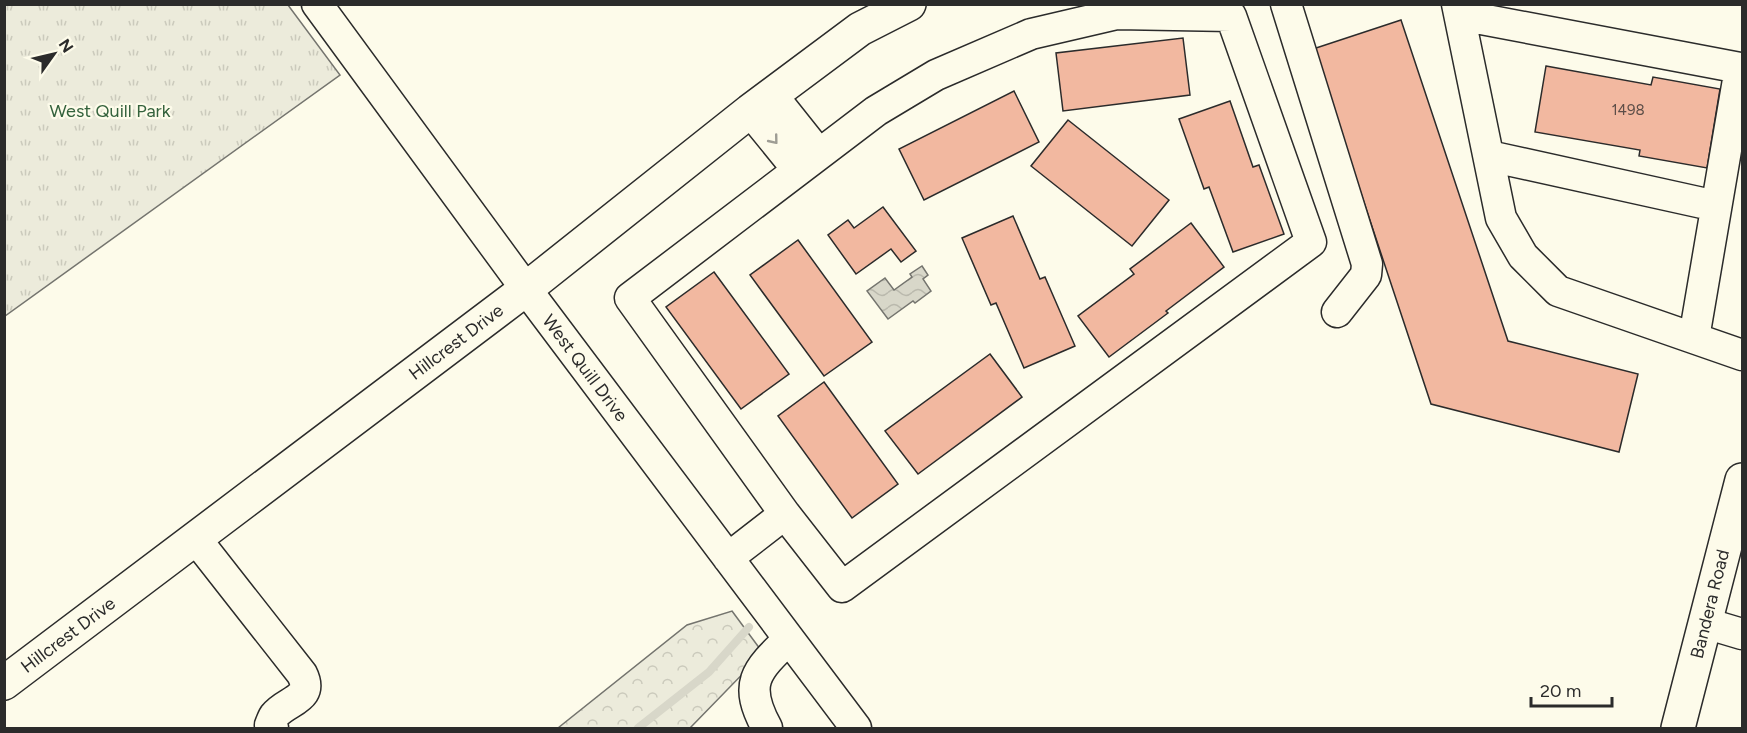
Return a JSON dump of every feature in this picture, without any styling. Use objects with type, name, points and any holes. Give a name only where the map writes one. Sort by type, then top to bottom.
[{"type":"main road","name":"Hillcrest Drive","points":[[4,683],[526,289],[761,103],[860,29],[909,4]]},
{"type":"main road","name":"Bandera Road","points":[[1678,729],[1743,480]]},
{"type":"street","name":"West Quill Drive","points":[[316,4],[526,289],[856,729]]},
{"type":"street","points":[[1286,4],[1367,264],[1366,275],[1336,312]]},
{"type":"street","points":[[1694,338],[1740,68],[1458,10],[1501,218],[1523,256],[1558,291],[1743,355]]},
{"type":"street","points":[[1116,14],[1231,16],[1311,242],[842,587],[785,514],[630,298],[876,111],[936,75],[1031,34],[1116,14]]},
{"type":"street","points":[[761,103],[808,162]]},
{"type":"street","points":[[1489,156],[1716,206]]},
{"type":"street","points":[[728,558],[785,514]]},
{"type":"street","points":[[196,538],[305,680],[304,693],[273,716],[270,725],[273,729]]},
{"type":"street","points":[[1706,623],[1743,633]]},
{"type":"street","points":[[767,729],[757,710],[754,680],[766,661],[789,639]]},
{"type":"green space","name":"West Quill Park","points":[[5,4],[288,5],[340,75],[5,316]]},
{"type":"green space","points":[[732,611],[763,653],[690,728],[558,728],[687,625]]},
{"type":"water","points":[[922,266],[928,275],[923,279],[931,291],[888,319],[867,291],[885,278],[894,290],[912,277],[910,274]]},
{"type":"building","points":[[1401,20],[1508,341],[1638,374],[1619,452],[1431,404],[1313,49]]},
{"type":"building","points":[[1183,38],[1190,95],[1063,111],[1056,53]]},
{"type":"building","points":[[1546,66],[1651,85],[1653,77],[1720,89],[1707,168],[1639,156],[1640,150],[1535,132]]},
{"type":"building","points":[[1014,91],[1039,142],[924,200],[899,149]]},
{"type":"building","points":[[1230,101],[1253,167],[1259,165],[1284,234],[1233,252],[1209,187],[1204,189],[1179,119]]},
{"type":"building","points":[[1068,120],[1169,200],[1132,246],[1031,166]]},
{"type":"building","points":[[883,207],[916,251],[901,262],[891,249],[856,274],[828,235],[848,220],[854,228]]},
{"type":"building","points":[[1013,216],[1040,279],[1045,277],[1075,346],[1024,368],[996,303],[991,305],[962,238]]},
{"type":"building","points":[[1191,223],[1224,267],[1109,357],[1078,316],[1134,274],[1130,269]]},
{"type":"building","points":[[798,240],[872,342],[824,376],[750,275]]},
{"type":"building","points":[[714,272],[789,374],[741,409],[666,307]]},
{"type":"building","points":[[990,354],[1022,397],[918,474],[885,431]]},
{"type":"building","points":[[824,382],[898,484],[852,518],[778,416]]},
{"type":"waterway","points":[[638,728],[709,672],[749,627]]}]
